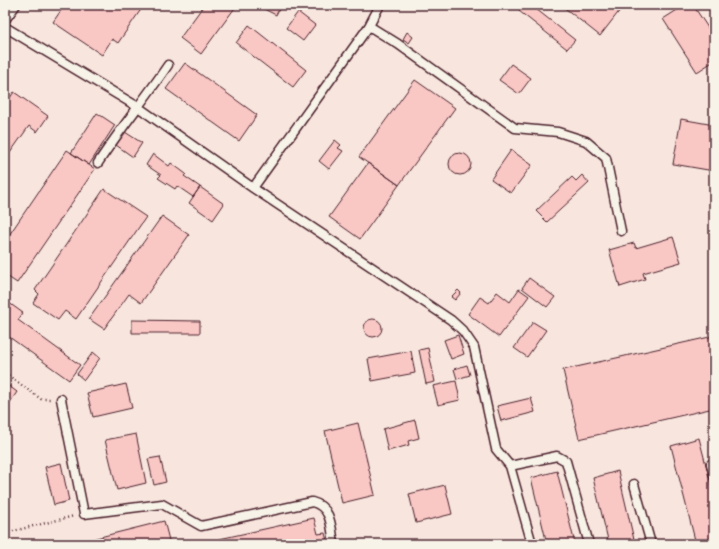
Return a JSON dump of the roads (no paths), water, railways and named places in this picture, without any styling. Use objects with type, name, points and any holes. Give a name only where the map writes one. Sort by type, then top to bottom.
[{"type":"lane","points":[[5,20],[16,5]]},
{"type":"lane","points":[[253,188],[369,26],[380,5]]},
{"type":"lane","points":[[369,26],[398,44],[515,128],[558,132],[586,141],[606,158],[621,231]]},
{"type":"lane","points":[[5,27],[138,107],[253,188],[451,320],[463,331],[474,347],[496,449],[510,466],[532,544]]},
{"type":"lane","points":[[98,163],[168,65]]},
{"type":"lane","points":[[61,399],[84,514],[162,504],[201,526],[312,502],[324,507],[328,513],[334,544]]},
{"type":"lane","points":[[510,466],[557,456],[566,461],[589,544]]},
{"type":"lane","points":[[711,464],[714,476]]},
{"type":"lane","points":[[634,484],[651,544]]}]
